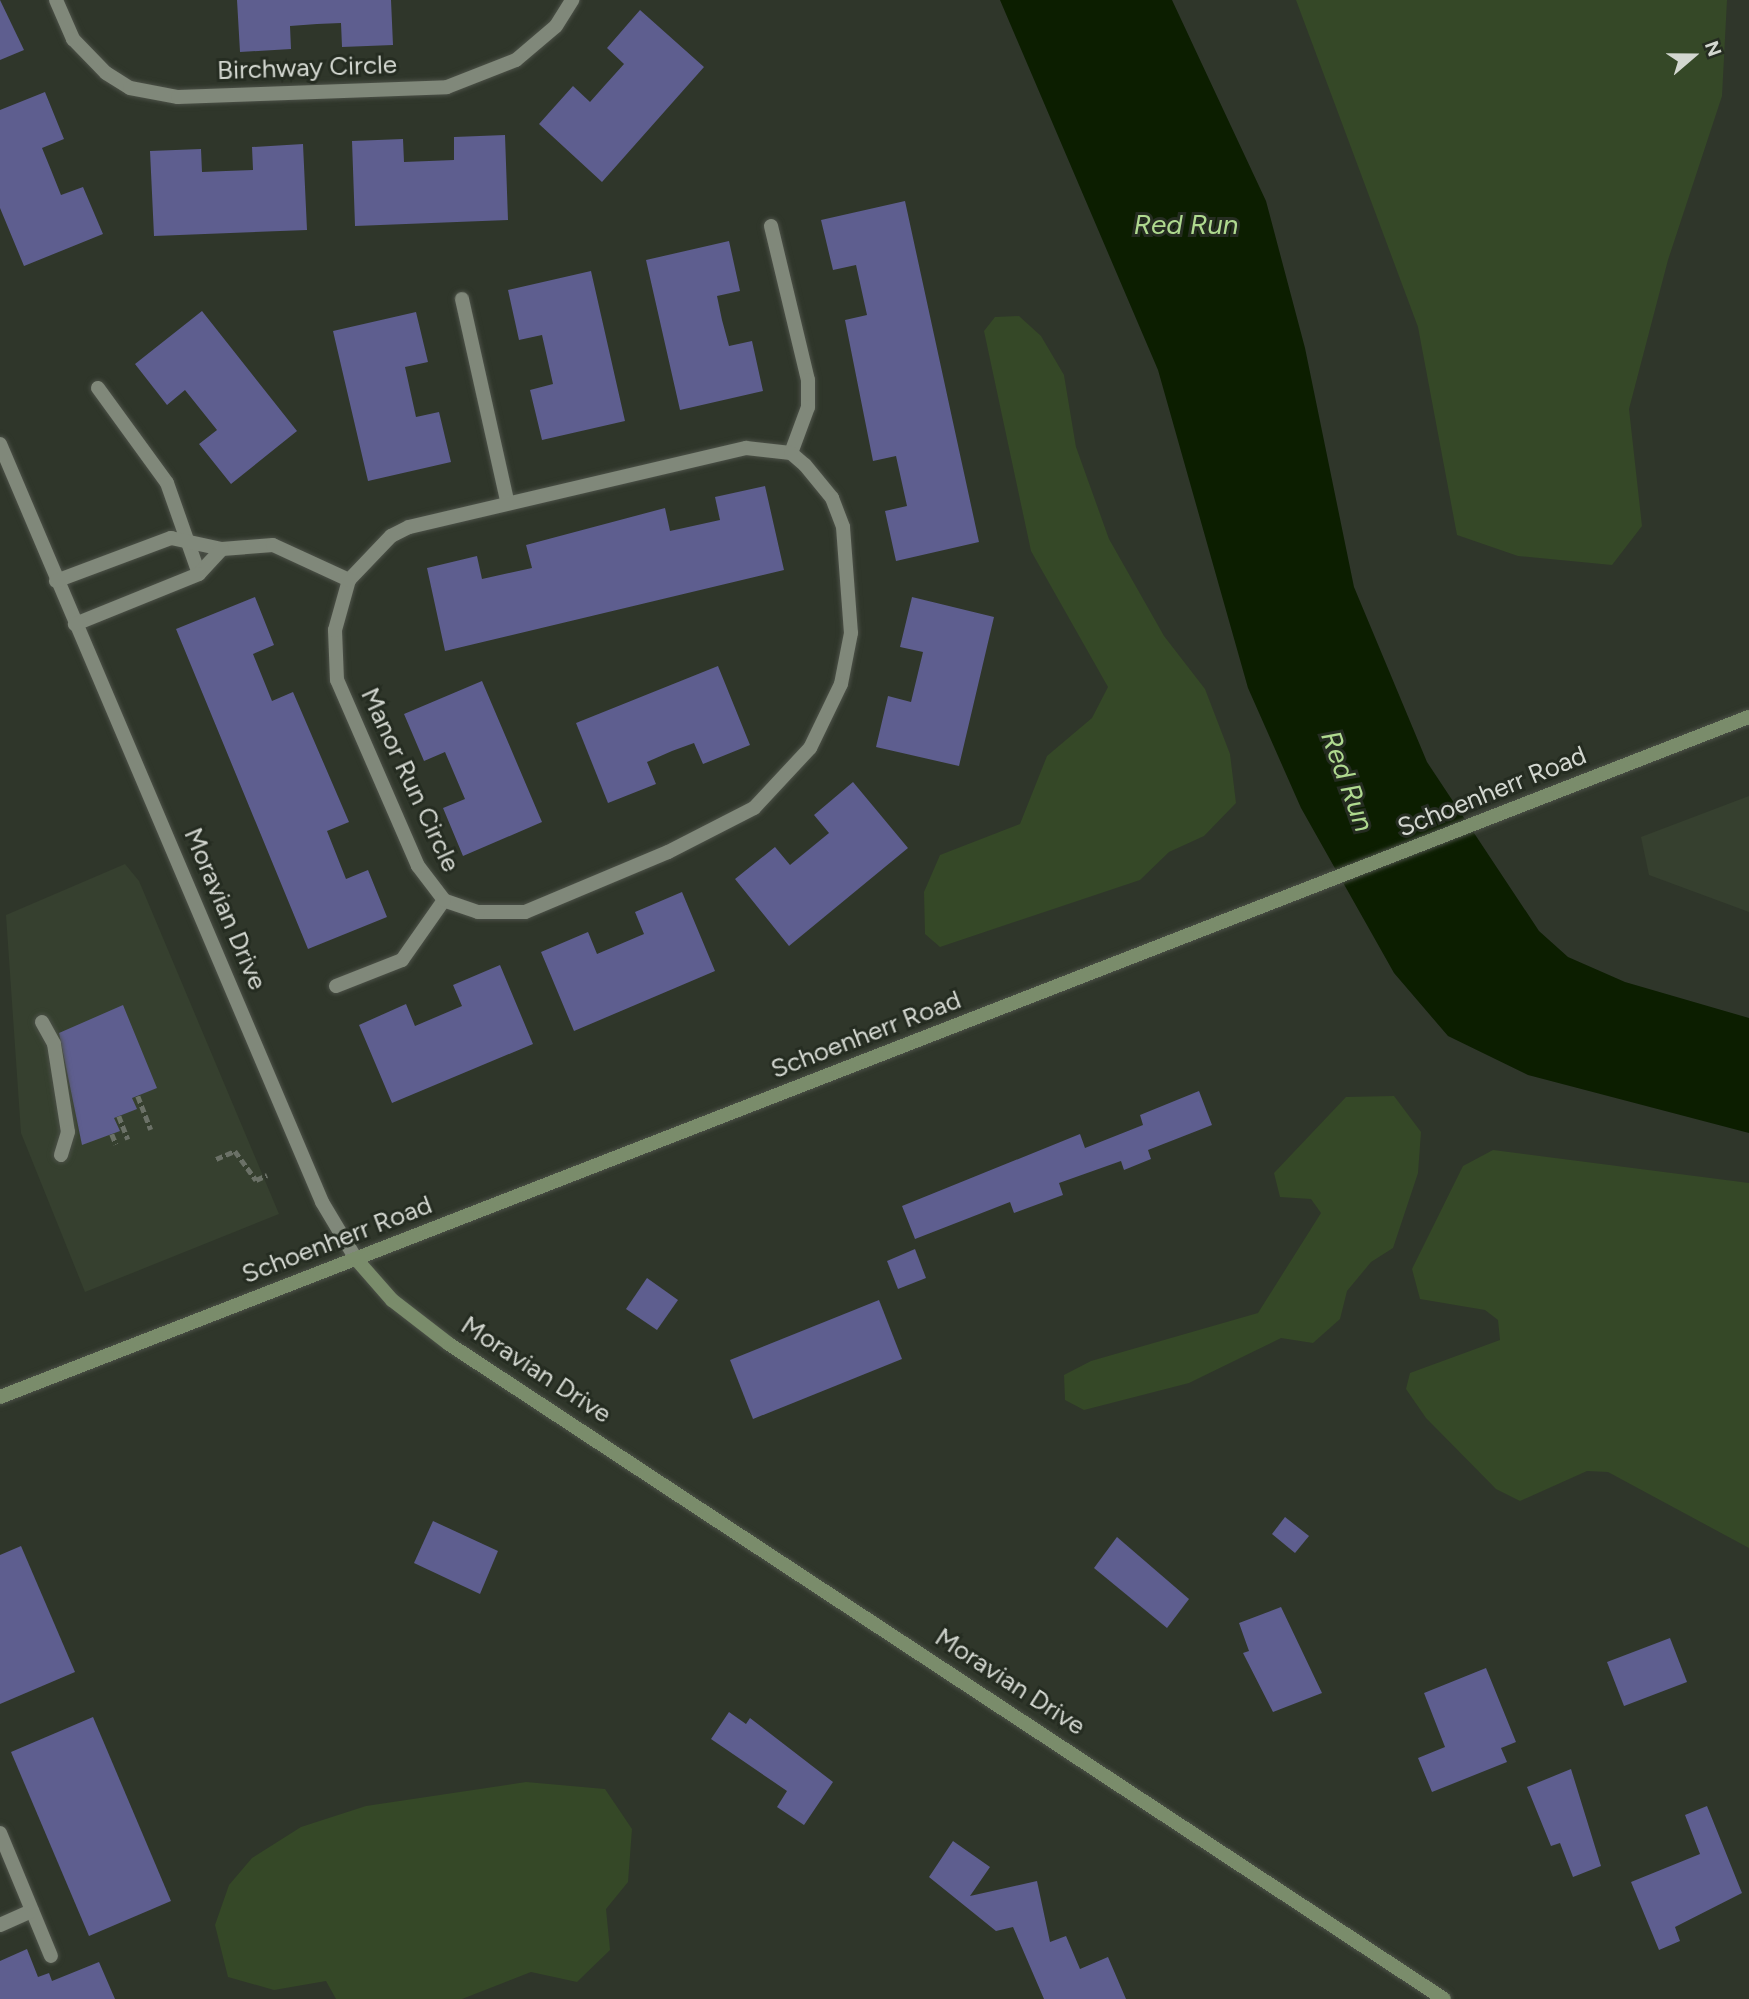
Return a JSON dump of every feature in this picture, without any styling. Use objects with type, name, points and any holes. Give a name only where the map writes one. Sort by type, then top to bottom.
[{"type":"main road","name":"Schoenherr Road","points":[[0,1397],[1255,913],[1749,717]]},
{"type":"main road","name":"Moravian Drive","points":[[356,1259],[392,1300],[449,1344],[1444,1999]]},
{"type":"street","name":"Birchway Circle","points":[[56,0],[73,39],[106,73],[130,88],[178,97],[447,87],[516,60],[556,26],[572,0]]},
{"type":"street","points":[[772,226],[808,380],[808,407],[791,453]]},
{"type":"street","points":[[462,299],[507,500]]},
{"type":"street","points":[[98,388],[162,473],[199,574]]},
{"type":"street","name":"Moravian Drive","points":[[0,444],[322,1202],[356,1259]]},
{"type":"street","name":"Manor Run Circle","points":[[718,452],[791,453],[832,498],[852,593],[841,684],[810,748],[754,808],[668,852],[524,912],[478,912],[443,901],[418,866],[337,680],[335,630],[349,580],[391,536],[507,500],[718,452]]},
{"type":"street","points":[[56,581],[186,536],[222,549],[272,545],[349,580]]},
{"type":"street","points":[[75,624],[199,574],[222,549]]},
{"type":"street","points":[[336,986],[402,960],[443,901]]},
{"type":"street","points":[[42,1022],[54,1044],[68,1132],[61,1155]]},
{"type":"street","points":[[0,1833],[51,1956]]},
{"type":"street","points":[[0,1924],[32,1911]]},
{"type":"path","points":[[138,1096],[151,1130]]},
{"type":"path","points":[[119,1116],[128,1139]]},
{"type":"path","points":[[112,1134],[116,1144]]},
{"type":"path","points":[[216,1158],[235,1151],[256,1180],[267,1175]]},
{"type":"shaded area","points":[[1296,0],[1727,0],[1722,96],[1668,260],[1629,409],[1642,526],[1612,565],[1518,556],[1457,535],[1418,327]]},
{"type":"shaded area","points":[[1019,316],[1041,336],[1064,375],[1076,447],[1109,539],[1164,636],[1205,689],[1230,754],[1236,803],[1204,836],[1169,852],[1140,880],[940,947],[925,934],[924,892],[940,855],[1020,824],[1047,756],[1092,718],[1108,687],[1031,551],[984,331],[995,317]]},
{"type":"shaded area","points":[[1749,796],[1749,912],[1649,875],[1641,837]]},
{"type":"shaded area","points":[[125,864],[139,881],[279,1214],[85,1292],[21,1133],[6,915]]},
{"type":"shaded area","points":[[1394,1096],[1421,1132],[1418,1173],[1393,1248],[1371,1262],[1347,1291],[1340,1319],[1313,1343],[1281,1338],[1189,1383],[1084,1410],[1065,1400],[1064,1375],[1091,1361],[1258,1313],[1321,1213],[1311,1199],[1280,1197],[1274,1173],[1346,1097]]},
{"type":"shaded area","points":[[1493,1150],[1749,1183],[1749,1548],[1608,1472],[1587,1471],[1520,1501],[1496,1489],[1426,1418],[1406,1389],[1410,1373],[1500,1340],[1498,1320],[1485,1310],[1420,1299],[1412,1269],[1463,1166]]},
{"type":"shaded area","points":[[526,1782],[605,1789],[632,1829],[628,1882],[606,1909],[610,1950],[577,1982],[531,1972],[462,1999],[336,1999],[326,1981],[274,1990],[228,1977],[215,1925],[229,1885],[252,1858],[301,1827],[366,1806]]},
{"type":"water","name":"Red Run","points":[[1000,0],[1172,0],[1266,201],[1305,348],[1354,587],[1427,762],[1539,931],[1568,957],[1625,982],[1749,1018],[1749,1133],[1528,1075],[1448,1036],[1394,973],[1301,808],[1248,688],[1158,370]]},
{"type":"building","points":[[0,0],[24,50],[0,60]]},
{"type":"building","points":[[237,0],[391,0],[393,45],[342,47],[341,23],[317,24],[290,26],[291,49],[240,52]]},
{"type":"building","points":[[640,10],[704,67],[602,182],[539,124],[573,86],[590,102],[624,64],[607,48]]},
{"type":"building","points":[[45,92],[64,139],[42,148],[61,195],[83,187],[103,234],[24,266],[0,208],[0,110]]},
{"type":"building","points":[[505,135],[508,220],[355,226],[352,141],[403,139],[404,162],[454,160],[454,137]]},
{"type":"building","points":[[303,144],[307,230],[154,236],[150,151],[201,149],[202,172],[253,170],[252,147]]},
{"type":"building","points":[[905,201],[979,542],[896,561],[885,511],[907,506],[896,456],[873,461],[845,320],[867,315],[856,265],[833,270],[821,220]]},
{"type":"building","points":[[729,241],[740,291],[717,296],[722,320],[729,346],[752,341],[763,391],[680,410],[646,260]]},
{"type":"building","points":[[591,271],[625,421],[542,440],[530,390],[553,384],[542,335],[519,340],[508,290]]},
{"type":"building","points":[[202,311],[297,431],[231,484],[199,444],[217,430],[185,390],[167,405],[135,364]]},
{"type":"building","points":[[416,312],[428,362],[405,367],[416,417],[439,412],[451,462],[368,481],[333,331]]},
{"type":"building","points":[[765,486],[784,570],[445,651],[427,568],[477,556],[482,579],[532,568],[526,545],[665,508],[670,531],[720,520],[715,497]]},
{"type":"building","points":[[255,597],[274,645],[253,654],[272,701],[293,692],[349,822],[327,831],[346,879],[368,870],[387,917],[308,949],[176,629]]},
{"type":"building","points":[[912,597],[994,617],[959,766],[876,747],[888,696],[911,702],[923,652],[900,647]]},
{"type":"building","points":[[718,666],[750,745],[703,764],[694,743],[672,751],[647,762],[656,784],[608,803],[576,723]]},
{"type":"building","points":[[482,681],[542,822],[463,856],[443,808],[465,799],[445,752],[424,761],[404,714]]},
{"type":"building","points":[[853,782],[908,848],[789,946],[735,879],[775,847],[790,865],[829,833],[814,815]]},
{"type":"building","points":[[682,892],[715,971],[574,1031],[541,952],[588,932],[597,954],[644,934],[635,912]]},
{"type":"building","points":[[500,965],[533,1044],[392,1103],[359,1025],[406,1004],[415,1026],[462,1006],[453,985]]},
{"type":"building","points":[[123,1005],[157,1088],[132,1098],[137,1109],[114,1118],[120,1131],[82,1145],[59,1033]]},
{"type":"building","points":[[1199,1091],[1212,1125],[1148,1150],[1151,1159],[1124,1170],[1121,1161],[1059,1183],[1063,1195],[1014,1213],[1010,1202],[915,1239],[902,1206],[1080,1134],[1085,1148],[1143,1125],[1140,1115]]},
{"type":"building","points":[[915,1249],[926,1278],[898,1289],[887,1261]]},
{"type":"building","points":[[647,1278],[678,1300],[657,1330],[626,1309]]},
{"type":"building","points":[[879,1300],[902,1359],[753,1419],[730,1360]]},
{"type":"building","points":[[1285,1517],[1309,1536],[1295,1553],[1272,1534]]},
{"type":"building","points":[[433,1521],[498,1551],[480,1594],[414,1563]]},
{"type":"building","points":[[1117,1537],[1189,1599],[1167,1628],[1094,1568]]},
{"type":"building","points":[[21,1546],[75,1672],[0,1704],[0,1555]]},
{"type":"building","points":[[1281,1607],[1322,1693],[1273,1712],[1243,1653],[1249,1651],[1239,1623]]},
{"type":"building","points":[[1670,1638],[1687,1682],[1624,1706],[1607,1662]]},
{"type":"building","points":[[1486,1668],[1516,1742],[1501,1748],[1507,1762],[1432,1792],[1418,1758],[1445,1747],[1424,1693]]},
{"type":"building","points":[[729,1712],[746,1724],[750,1718],[833,1782],[804,1825],[777,1807],[787,1791],[711,1739]]},
{"type":"building","points":[[93,1717],[171,1901],[89,1936],[11,1752]]},
{"type":"building","points":[[1571,1769],[1601,1866],[1573,1877],[1560,1843],[1551,1846],[1527,1787]]},
{"type":"building","points":[[1707,1806],[1742,1893],[1675,1927],[1680,1941],[1659,1950],[1631,1882],[1700,1854],[1685,1815]]},
{"type":"building","points":[[953,1841],[990,1867],[970,1896],[1037,1881],[1050,1942],[1066,1936],[1080,1969],[1108,1957],[1126,1999],[1044,1999],[1013,1927],[996,1931],[929,1877]]},
{"type":"building","points":[[27,1949],[38,1977],[49,1973],[52,1981],[99,1962],[115,1999],[0,1999],[0,1961]]}]
